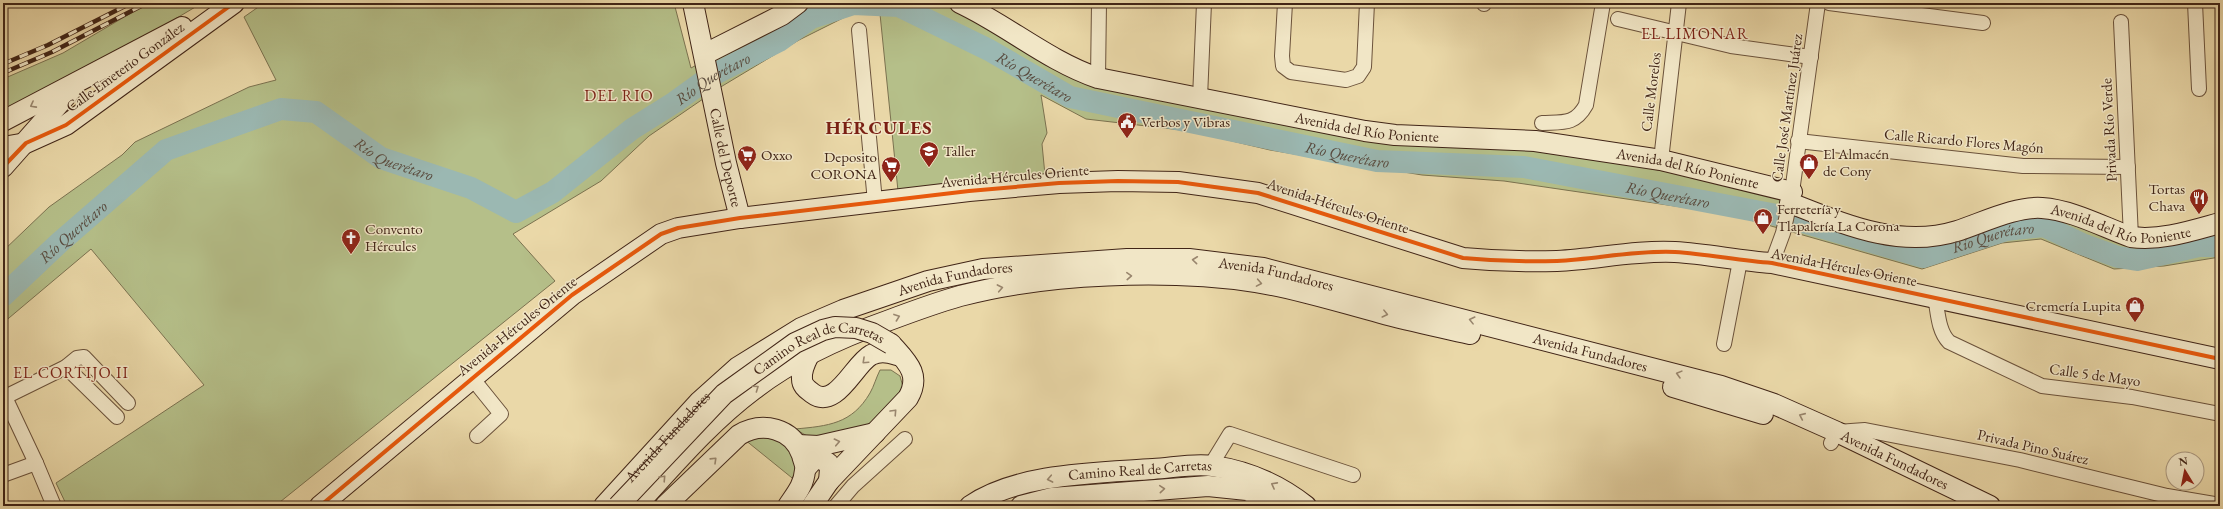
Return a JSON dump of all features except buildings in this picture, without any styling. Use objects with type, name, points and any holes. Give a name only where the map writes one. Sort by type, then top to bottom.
[{"type":"street","name":"Calle Emeterio González","points":[[3,121],[228,3]]},
{"type":"street","name":"Calle Emeterio González","points":[[26,143],[66,125],[117,86],[234,3]]},
{"type":"street","name":"Calle del Deporte","points":[[693,3],[706,57],[726,163],[740,218]]},
{"type":"street","points":[[706,57],[782,15],[798,3]]},
{"type":"street","name":"Avenida del Río Poniente","points":[[960,3],[978,7],[1064,64],[1098,78],[1365,131],[1395,135],[1535,141],[1661,160],[1790,202],[1852,227],[1881,236],[1938,236],[2001,216],[2029,209],[2042,208],[2065,213],[2131,237],[2156,238],[2220,223]]},
{"type":"street","points":[[1098,78],[1099,3]]},
{"type":"street","points":[[1200,98],[1204,3]]},
{"type":"street","points":[[1285,3],[1282,56],[1283,66],[1291,72],[1346,80],[1358,76],[1364,67],[1367,3]]},
{"type":"street","points":[[1542,123],[1571,121],[1580,116],[1586,105],[1603,3]]},
{"type":"street","name":"Calle Morelos","points":[[1661,160],[1675,34],[1680,3]]},
{"type":"street","name":"Calle José Martínez Juárez","points":[[1772,263],[1784,233],[1790,202],[1818,3]]},
{"type":"street","points":[[1829,3],[1983,22]]},
{"type":"street","points":[[2195,3],[2199,89]]},
{"type":"street","points":[[1618,19],[1675,34],[1731,46],[1811,57]]},
{"type":"street","name":"Privada Río Verde","points":[[2121,22],[2131,237]]},
{"type":"street","points":[[859,30],[875,202]]},
{"type":"street","points":[[107,67],[118,75],[117,86]]},
{"type":"street","points":[[5,158],[26,143],[80,81]]},
{"type":"street","name":"Calle Ricardo Flores Magón","points":[[1798,141],[2023,166],[2128,167]]},
{"type":"street","name":"Avenida Hércules Oriente","points":[[320,506],[572,295],[661,234],[678,228],[740,218],[1059,183],[1118,181],[1178,182],[1258,194],[1463,258],[1499,262],[1558,261],[1627,254],[1675,252],[1740,261],[1772,263],[2220,358]]},
{"type":"street","name":"Avenida Fundadores","points":[[604,506],[704,397],[738,367],[801,328],[843,310],[928,281],[982,269],[1085,261],[1188,259],[1263,268],[1721,386],[1774,404],[1834,438],[1965,506]]},
{"type":"street","points":[[1724,344],[1740,261]]},
{"type":"street","name":"Avenida Fundadores","points":[[636,506],[715,423],[753,390],[810,353],[834,341],[930,305],[962,296],[1010,286],[1071,279],[1135,275],[1218,277],[1315,294],[1380,313],[1489,338],[1666,385],[1834,438],[1990,506]]},
{"type":"street","name":"Calle 5 de Mayo","points":[[1935,297],[1940,327],[1945,338],[1949,342],[2042,386],[2132,398],[2220,414]]},
{"type":"street","name":"Camino Real de Carretas","points":[[618,506],[724,394],[795,343],[823,330],[835,327],[856,328],[872,333],[896,350],[912,370],[914,387],[908,398],[829,481],[812,506]]},
{"type":"street","points":[[810,353],[804,364],[802,380],[805,387],[815,395],[826,397],[835,394],[841,389],[854,371],[871,355],[896,350]]},
{"type":"street","points":[[54,506],[36,463],[4,396],[66,367],[77,358],[84,357],[128,403]]},
{"type":"street","points":[[66,367],[117,417]]},
{"type":"street","points":[[472,378],[501,414],[477,436]]},
{"type":"street","points":[[666,506],[739,436],[749,430],[761,428],[784,432],[798,445],[806,468]]},
{"type":"street","name":"Privada Pino Suárez","points":[[1834,438],[1865,430],[2020,460],[2167,496],[2220,505]]},
{"type":"street","points":[[798,445],[818,446],[875,433]]},
{"type":"street","points":[[1211,465],[1230,434],[1353,475]]},
{"type":"street","points":[[836,506],[852,486],[905,439]]},
{"type":"street","points":[[788,506],[802,486],[806,468],[814,459],[828,463],[830,469],[829,481]]},
{"type":"street","points":[[3,474],[36,463]]},
{"type":"street","name":"Camino Real de Carretas","points":[[970,506],[1009,487],[1122,471],[1211,465],[1238,471],[1266,480],[1289,493],[1306,506]]},
{"type":"street","points":[[1121,497],[1113,485],[1114,477],[1122,471]]},
{"type":"street","points":[[1084,477],[1121,497]]},
{"type":"street","points":[[1077,496],[1092,489],[1084,477]]},
{"type":"street","name":"Camino Real de Carretas","points":[[1021,506],[1052,498],[1077,496],[1121,497],[1208,486],[1247,490],[1279,506]]},
{"type":"green space","points":[[148,3],[202,3],[61,87],[3,112],[3,79],[63,53]]},
{"type":"green space","name":"Convento Hércules","points":[[264,3],[674,3],[691,68],[811,3],[940,3],[1002,33],[1065,72],[1637,166],[1784,194],[1900,240],[2048,214],[2119,242],[2220,227],[2220,257],[2164,266],[2114,269],[2041,239],[2002,243],[1922,269],[1729,214],[1504,181],[1422,175],[1270,150],[1190,131],[1086,119],[1041,95],[1047,133],[1042,144],[1045,175],[898,191],[880,14],[851,14],[799,40],[719,88],[649,136],[601,181],[513,234],[555,281],[275,506],[67,506],[56,483],[204,385],[91,249],[3,323],[3,251],[49,207],[122,155],[135,142],[249,87],[276,80],[244,17]]},
{"type":"green space","points":[[880,370],[891,370],[900,376],[903,387],[891,405],[865,427],[829,436],[809,437],[795,429],[838,422],[847,417],[863,403]]},
{"type":"green space","points":[[784,432],[802,486],[739,435]]},
{"type":"waterway","name":"Río Querétaro","points":[[3,296],[59,243],[166,150],[281,109],[316,112],[381,158],[471,188],[516,212],[553,192],[632,129],[675,102],[711,76],[779,41],[811,18],[853,4],[899,6],[989,50],[1070,97],[1377,161],[1524,167],[1782,216],[1923,257],[2006,230],[2044,226],[2082,244],[2118,257],[2137,260],[2199,246],[2220,246]]},
{"type":"railway","points":[[3,64],[48,45],[131,3]]},
{"type":"railway","points":[[3,73],[52,52],[147,3]]},
{"type":"cycle path","points":[[3,167],[26,143],[66,125],[234,3]]},
{"type":"cycle path","points":[[320,506],[572,295],[661,234],[678,228],[740,218],[969,191],[1059,183],[1118,181],[1178,182],[1258,193],[1463,258],[1510,261],[1557,261],[1631,253],[1675,252],[1772,263],[2220,359]]},
{"type":"place","name":"Verbos y Vibras","points":[[1127,139]]},
{"type":"place","name":"Taller","points":[[929,168]]},
{"type":"place","name":"Oxxo","points":[[747,172]]},
{"type":"place","name":"El Almacén de Cony","points":[[1809,180]]},
{"type":"place","name":"Deposito CORONA","points":[[891,183]]},
{"type":"place","name":"Tortas Chava","points":[[2199,215]]},
{"type":"place","name":"Ferretería y Tlapalería La Corona","points":[[1763,235]]},
{"type":"place","name":"Convento Hércules","points":[[351,255]]},
{"type":"place","name":"Cremería Lupita","points":[[2135,323]]},
{"type":"district","name":"EL LIMONAR","points":[[1695,33]]},
{"type":"district","name":"DEL RIO","points":[[619,95]]},
{"type":"district","name":"HÉRCULES","points":[[879,127]]},
{"type":"district","name":"EL CORTIJO II","points":[[71,372]]}]
